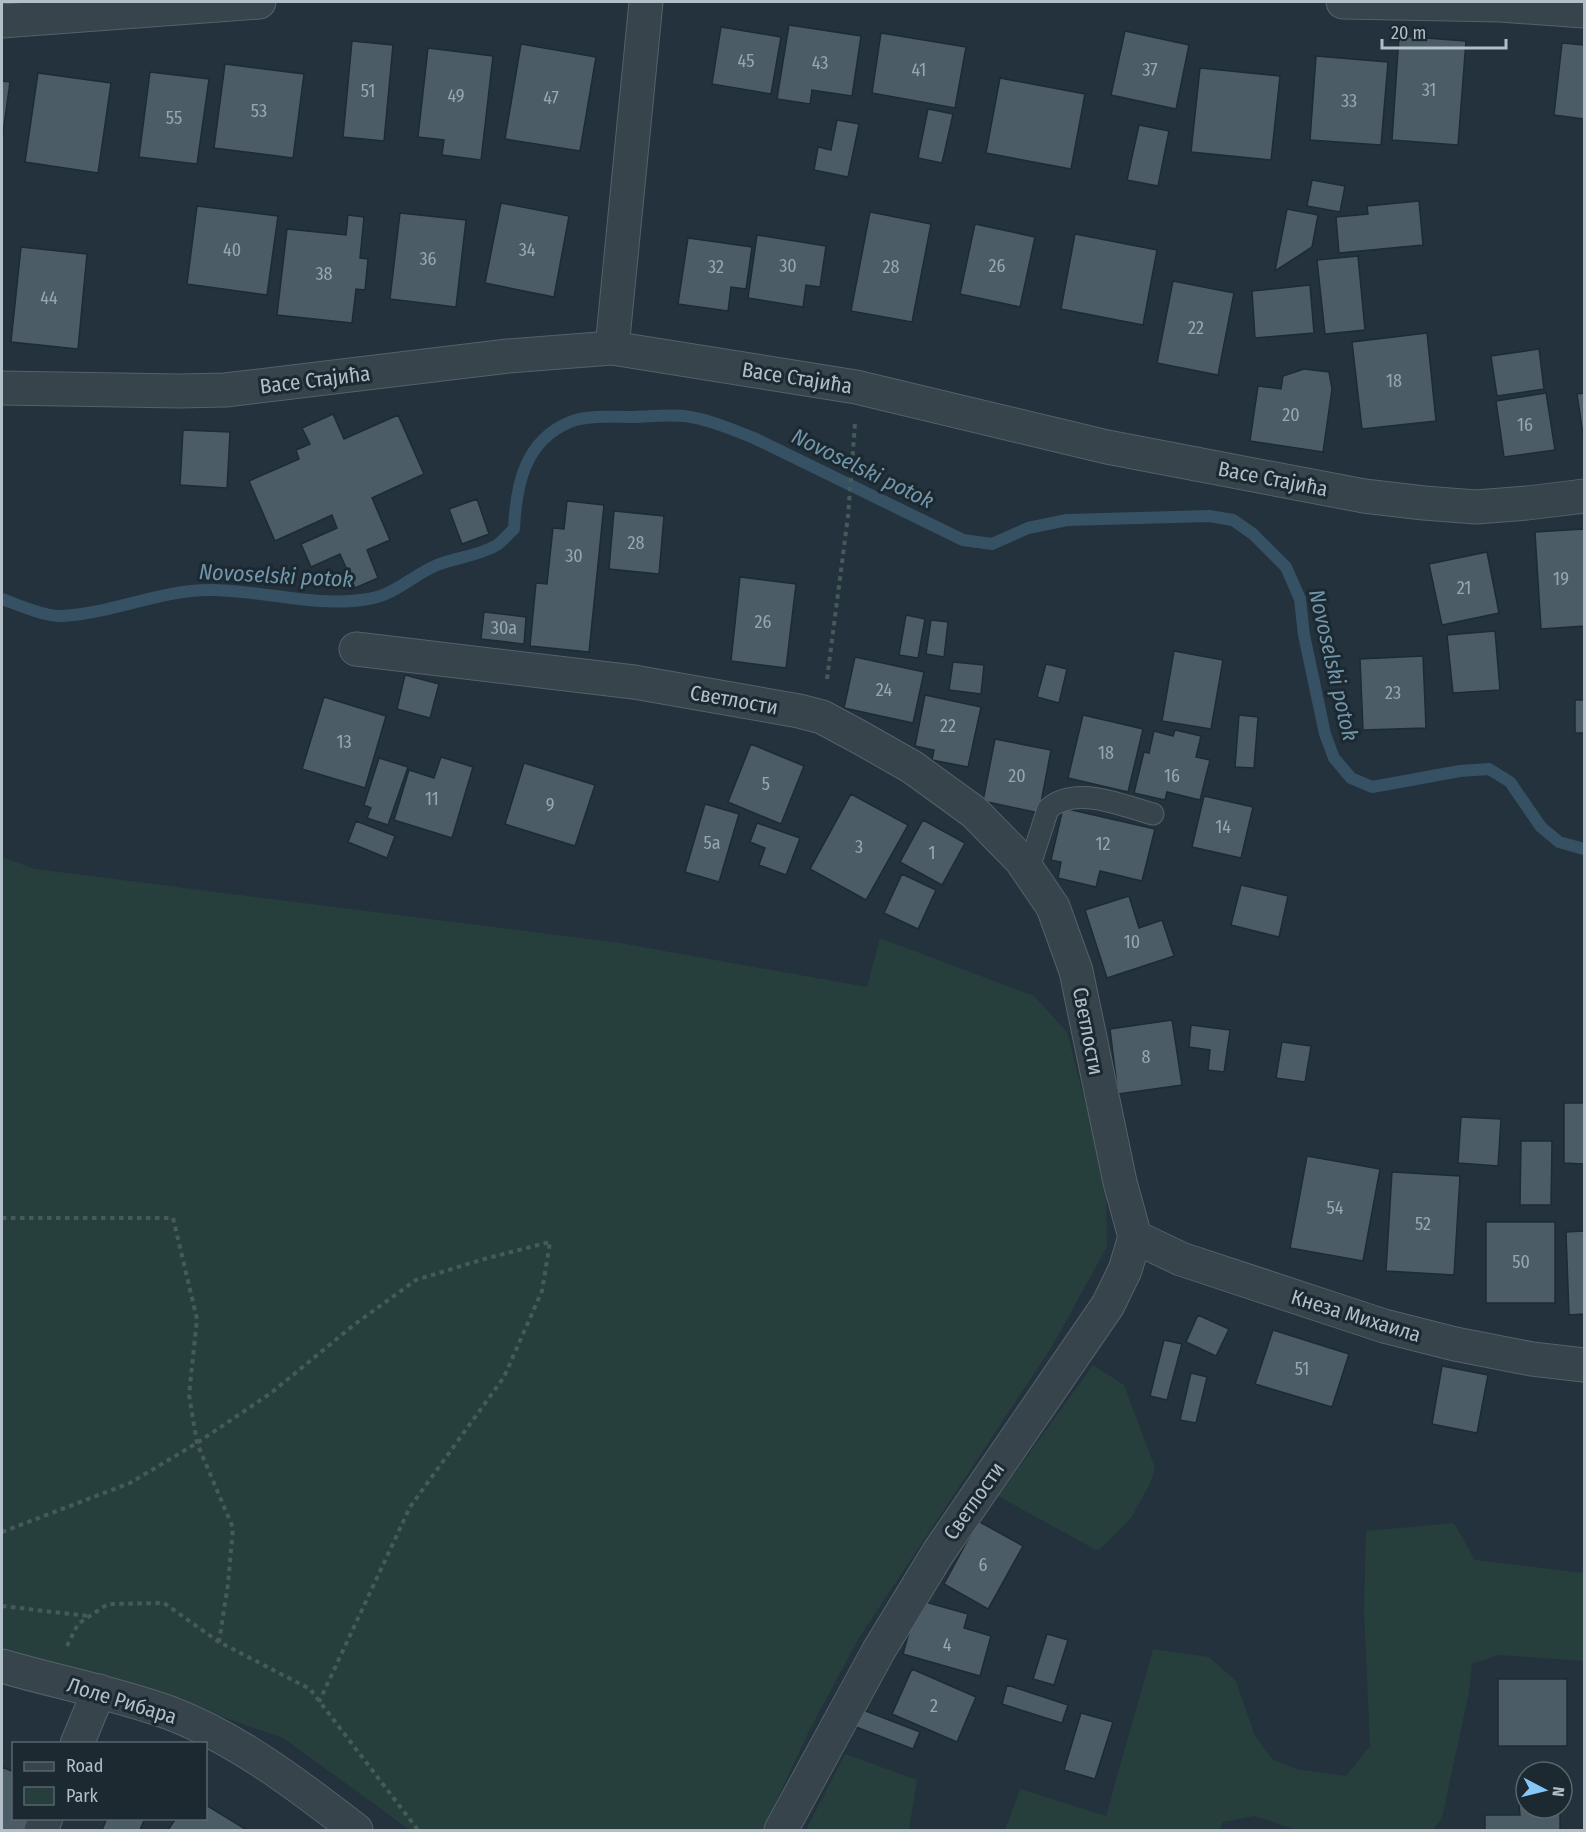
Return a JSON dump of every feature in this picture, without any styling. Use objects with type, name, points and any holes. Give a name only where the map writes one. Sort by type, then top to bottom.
[{"type":"street","points":[[2,21],[259,2]]},
{"type":"street","points":[[612,348],[646,2]]},
{"type":"street","points":[[1343,2],[1500,5],[1584,11]]},
{"type":"street","name":"Васе Стајића","points":[[2,388],[225,390],[508,356],[612,348],[856,387],[1107,447],[1365,496],[1476,507],[1584,496]]},
{"type":"street","name":"Светлости","points":[[356,649],[634,682],[822,717],[912,767],[974,812],[1021,860],[1053,908],[1076,971],[1113,1149],[1135,1237],[1125,1270],[1108,1305],[938,1553],[879,1650],[781,1830]]},
{"type":"street","name":"Кнеза Михаила","points":[[1135,1237],[1181,1259],[1384,1326],[1455,1344],[1532,1359],[1584,1365]]},
{"type":"street","name":"Лоле Рибара","points":[[2,1666],[170,1714],[210,1732],[287,1777],[356,1830]]},
{"type":"street","points":[[77,1742],[99,1692]]},
{"type":"lane","points":[[1028,871],[1048,809],[1055,803],[1071,798],[1090,798],[1153,814]]},
{"type":"path","points":[[822,717],[854,458]]},
{"type":"path","points":[[2,1218],[173,1218],[197,1319],[189,1395],[196,1443],[233,1528],[228,1584],[219,1642]]},
{"type":"path","points":[[2,1532],[130,1483],[196,1443],[271,1393],[355,1324],[416,1280],[550,1242],[542,1291],[504,1377],[410,1506],[320,1702]]},
{"type":"path","points":[[50,1680],[78,1624],[89,1616],[108,1604],[164,1603],[219,1642],[310,1689],[418,1830]]},
{"type":"path","points":[[2,1606],[89,1616]]},
{"type":"green space","points":[[2,857],[35,869],[620,943],[867,987],[880,938],[1034,996],[1067,1032],[1106,1183],[1107,1247],[1051,1348],[859,1638],[810,1729],[763,1830],[410,1830],[283,1738],[139,1688],[2,1649]]},
{"type":"green space","points":[[1093,1365],[1124,1385],[1155,1468],[1150,1484],[1131,1518],[1098,1551],[998,1496]]},
{"type":"green space","points":[[1454,1523],[1475,1560],[1584,1573],[1584,1661],[1498,1655],[1472,1664],[1469,1692],[1442,1818],[1433,1830],[1296,1830],[1255,1816],[1223,1822],[1220,1830],[1005,1830],[1020,1789],[1106,1816],[1153,1649],[1209,1657],[1236,1681],[1255,1736],[1272,1759],[1296,1769],[1346,1776],[1370,1746],[1364,1610],[1366,1531]]},
{"type":"green space","points":[[845,1754],[917,1780],[909,1830],[806,1830]]},
{"type":"building","points":[[789,25],[861,36],[852,96],[812,90],[810,104],[777,99]]},
{"type":"building","points":[[721,27],[781,37],[771,94],[712,84]]},
{"type":"building","points":[[1125,31],[1189,45],[1176,109],[1111,95]]},
{"type":"building","points":[[881,33],[966,47],[955,108],[872,93]]},
{"type":"building","points":[[1399,36],[1466,41],[1458,145],[1392,140]]},
{"type":"building","points":[[352,41],[393,45],[384,141],[343,137]]},
{"type":"building","points":[[1562,43],[1584,45],[1584,119],[1554,115]]},
{"type":"building","points":[[521,44],[596,57],[580,151],[505,139]]},
{"type":"building","points":[[428,48],[493,56],[481,160],[442,155],[444,140],[418,137]]},
{"type":"building","points":[[1316,56],[1388,62],[1381,145],[1310,140]]},
{"type":"building","points":[[225,64],[304,74],[293,158],[214,148]]},
{"type":"building","points":[[1200,68],[1280,76],[1271,160],[1191,152]]},
{"type":"building","points":[[150,72],[209,79],[197,164],[139,157]]},
{"type":"building","points":[[38,73],[111,83],[98,173],[25,162]]},
{"type":"building","points":[[1000,78],[1085,94],[1071,169],[986,153]]},
{"type":"building","points":[[2,81],[10,82],[2,140]]},
{"type":"building","points":[[928,109],[953,114],[942,163],[918,158]]},
{"type":"building","points":[[837,120],[859,124],[848,177],[814,170],[818,147],[831,150]]},
{"type":"building","points":[[1139,125],[1169,131],[1158,186],[1127,180]]},
{"type":"building","points":[[1312,180],[1345,186],[1340,212],[1307,206]]},
{"type":"building","points":[[1419,201],[1423,245],[1339,253],[1336,217],[1368,214],[1367,206]]},
{"type":"building","points":[[501,203],[569,216],[554,297],[485,283]]},
{"type":"building","points":[[197,206],[278,216],[267,295],[187,284]]},
{"type":"building","points":[[1287,209],[1318,215],[1312,247],[1275,271]]},
{"type":"building","points":[[870,212],[931,224],[912,322],[851,311]]},
{"type":"building","points":[[400,213],[466,220],[456,307],[390,299]]},
{"type":"building","points":[[348,215],[364,217],[360,258],[368,259],[365,290],[356,289],[352,323],[277,315],[287,229],[346,235]]},
{"type":"building","points":[[975,224],[1035,237],[1020,307],[960,294]]},
{"type":"building","points":[[1075,234],[1157,250],[1143,325],[1061,309]]},
{"type":"building","points":[[757,235],[826,246],[820,287],[806,285],[803,307],[748,298]]},
{"type":"building","points":[[688,238],[752,247],[746,289],[731,287],[728,311],[678,304]]},
{"type":"building","points":[[21,247],[87,254],[78,349],[11,342]]},
{"type":"building","points":[[1358,256],[1365,330],[1325,334],[1317,260]]},
{"type":"building","points":[[1173,281],[1234,293],[1218,375],[1157,363]]},
{"type":"building","points":[[1310,285],[1314,333],[1255,338],[1252,291]]},
{"type":"building","points":[[1427,333],[1436,421],[1362,429],[1352,342]]},
{"type":"building","points":[[1539,349],[1544,389],[1497,396],[1491,356]]},
{"type":"building","points":[[1304,369],[1329,372],[1332,389],[1323,452],[1250,441],[1258,386],[1281,389],[1283,376]]},
{"type":"building","points":[[1546,393],[1555,450],[1504,457],[1496,401]]},
{"type":"building","points":[[1584,393],[1584,441],[1577,394]]},
{"type":"building","points":[[333,414],[344,439],[398,415],[424,474],[372,498],[390,540],[367,550],[378,578],[355,588],[340,554],[311,567],[301,544],[337,528],[332,515],[275,541],[249,481],[299,459],[296,450],[310,444],[302,428]]},
{"type":"building","points":[[183,430],[230,432],[227,488],[180,485]]},
{"type":"building","points":[[477,499],[489,534],[462,544],[449,509]]},
{"type":"building","points":[[567,501],[604,505],[589,652],[530,646],[536,583],[547,584],[553,528],[564,529]]},
{"type":"building","points":[[614,511],[664,516],[659,574],[609,569]]},
{"type":"building","points":[[1584,529],[1584,626],[1541,629],[1535,532]]},
{"type":"building","points":[[1487,552],[1499,613],[1442,625],[1429,564]]},
{"type":"building","points":[[740,577],[796,584],[786,668],[731,661]]},
{"type":"building","points":[[484,612],[526,617],[524,644],[481,639]]},
{"type":"building","points":[[906,615],[925,619],[918,658],[899,655]]},
{"type":"building","points":[[931,620],[948,622],[944,657],[926,654]]},
{"type":"building","points":[[1495,631],[1500,690],[1453,693],[1447,635]]},
{"type":"building","points":[[1174,651],[1223,660],[1211,729],[1162,721]]},
{"type":"building","points":[[1423,656],[1426,728],[1363,730],[1360,659]]},
{"type":"building","points":[[855,657],[924,672],[913,723],[844,708]]},
{"type":"building","points":[[953,662],[984,665],[981,694],[949,690]]},
{"type":"building","points":[[1046,664],[1067,669],[1059,703],[1037,697]]},
{"type":"building","points":[[405,675],[439,684],[430,718],[397,709]]},
{"type":"building","points":[[925,695],[981,707],[968,767],[932,760],[934,750],[915,746]]},
{"type":"building","points":[[324,697],[386,716],[365,788],[302,769]]},
{"type":"building","points":[[1575,700],[1584,700],[1584,733],[1575,733]]},
{"type":"building","points":[[1083,715],[1143,729],[1128,792],[1068,778]]},
{"type":"building","points":[[1239,715],[1258,717],[1254,768],[1235,767]]},
{"type":"building","points":[[1175,730],[1201,736],[1196,757],[1210,760],[1200,800],[1167,792],[1165,800],[1134,793],[1144,752],[1149,753],[1154,731],[1173,736]]},
{"type":"building","points":[[995,739],[1051,750],[1039,813],[983,801]]},
{"type":"building","points":[[751,744],[804,766],[781,824],[728,802]]},
{"type":"building","points":[[441,757],[473,767],[452,838],[394,820],[409,770],[434,778]]},
{"type":"building","points":[[379,758],[408,767],[388,825],[367,818],[371,808],[364,805]]},
{"type":"building","points":[[524,763],[595,785],[575,846],[505,824]]},
{"type":"building","points":[[851,794],[908,825],[866,900],[810,869]]},
{"type":"building","points":[[1204,796],[1253,807],[1241,858],[1192,847]]},
{"type":"building","points":[[705,804],[739,814],[719,882],[685,872]]},
{"type":"building","points":[[1063,808],[1155,829],[1142,881],[1100,871],[1096,887],[1058,878],[1061,862],[1051,860]]},
{"type":"building","points":[[923,820],[965,843],[942,885],[900,862]]},
{"type":"building","points":[[356,821],[395,836],[387,858],[348,842]]},
{"type":"building","points":[[757,823],[800,838],[786,875],[759,865],[765,848],[750,842]]},
{"type":"building","points":[[902,874],[936,890],[918,929],[884,913]]},
{"type":"building","points":[[1241,885],[1288,896],[1279,937],[1231,925]]},
{"type":"building","points":[[1129,896],[1139,928],[1162,920],[1174,956],[1107,978],[1085,910]]},
{"type":"building","points":[[1172,1020],[1182,1085],[1118,1094],[1110,1029]]},
{"type":"building","points":[[1191,1025],[1230,1030],[1224,1072],[1208,1070],[1210,1050],[1189,1047]]},
{"type":"building","points":[[1282,1042],[1311,1046],[1305,1082],[1276,1078]]},
{"type":"building","points":[[1564,1103],[1584,1103],[1584,1164],[1564,1163]]},
{"type":"building","points":[[1461,1117],[1501,1119],[1498,1166],[1458,1163]]},
{"type":"building","points":[[1521,1141],[1552,1141],[1551,1205],[1520,1205]]},
{"type":"building","points":[[1307,1156],[1380,1169],[1363,1261],[1290,1248]]},
{"type":"building","points":[[1392,1172],[1460,1176],[1454,1275],[1386,1271]]},
{"type":"building","points":[[1486,1222],[1555,1222],[1555,1303],[1486,1303]]},
{"type":"building","points":[[1584,1231],[1584,1314],[1569,1315],[1566,1232]]},
{"type":"building","points":[[1198,1315],[1229,1329],[1216,1356],[1186,1342]]},
{"type":"building","points":[[1273,1330],[1349,1354],[1332,1407],[1255,1384]]},
{"type":"building","points":[[1164,1340],[1182,1344],[1167,1400],[1150,1396]]},
{"type":"building","points":[[1442,1366],[1488,1375],[1477,1433],[1432,1424]]},
{"type":"building","points":[[1191,1373],[1207,1377],[1196,1423],[1180,1420]]},
{"type":"building","points":[[978,1521],[1023,1546],[988,1609],[944,1584]]},
{"type":"building","points":[[918,1600],[968,1614],[964,1628],[991,1636],[980,1676],[903,1654]]},
{"type":"building","points":[[1047,1634],[1068,1640],[1054,1685],[1033,1679]]},
{"type":"building","points":[[912,1669],[976,1697],[957,1742],[892,1714]]},
{"type":"building","points":[[1498,1679],[1567,1679],[1567,1746],[1498,1746]]},
{"type":"building","points":[[1007,1685],[1068,1705],[1062,1723],[1002,1704]]},
{"type":"building","points":[[858,1708],[920,1732],[913,1749],[851,1725]]},
{"type":"building","points":[[1081,1713],[1113,1722],[1095,1779],[1064,1770]]},
{"type":"building","points":[[2,1767],[12,1771],[12,1820],[34,1820],[30,1830],[2,1830]]},
{"type":"building","points":[[207,1806],[247,1830],[168,1830],[175,1820],[207,1820]]},
{"type":"building","points":[[1485,1815],[1514,1815],[1514,1820],[1560,1820],[1560,1830],[1485,1830]]},
{"type":"building","points":[[106,1820],[144,1820],[140,1830],[102,1830]]},
{"type":"waterway","name":"Novoselski potok","points":[[2,599],[40,613],[63,616],[100,611],[155,597],[191,591],[230,591],[329,601],[378,597],[437,565],[483,552],[501,542],[514,529],[520,481],[526,467],[542,441],[554,430],[570,422],[591,417],[670,415],[693,417],[754,438],[963,540],[992,544],[1028,528],[1067,520],[1209,516],[1233,520],[1253,534],[1286,567],[1300,599],[1304,635],[1325,734],[1334,758],[1351,778],[1372,787],[1460,771],[1489,769],[1510,782],[1541,827],[1559,842],[1584,849]]}]
